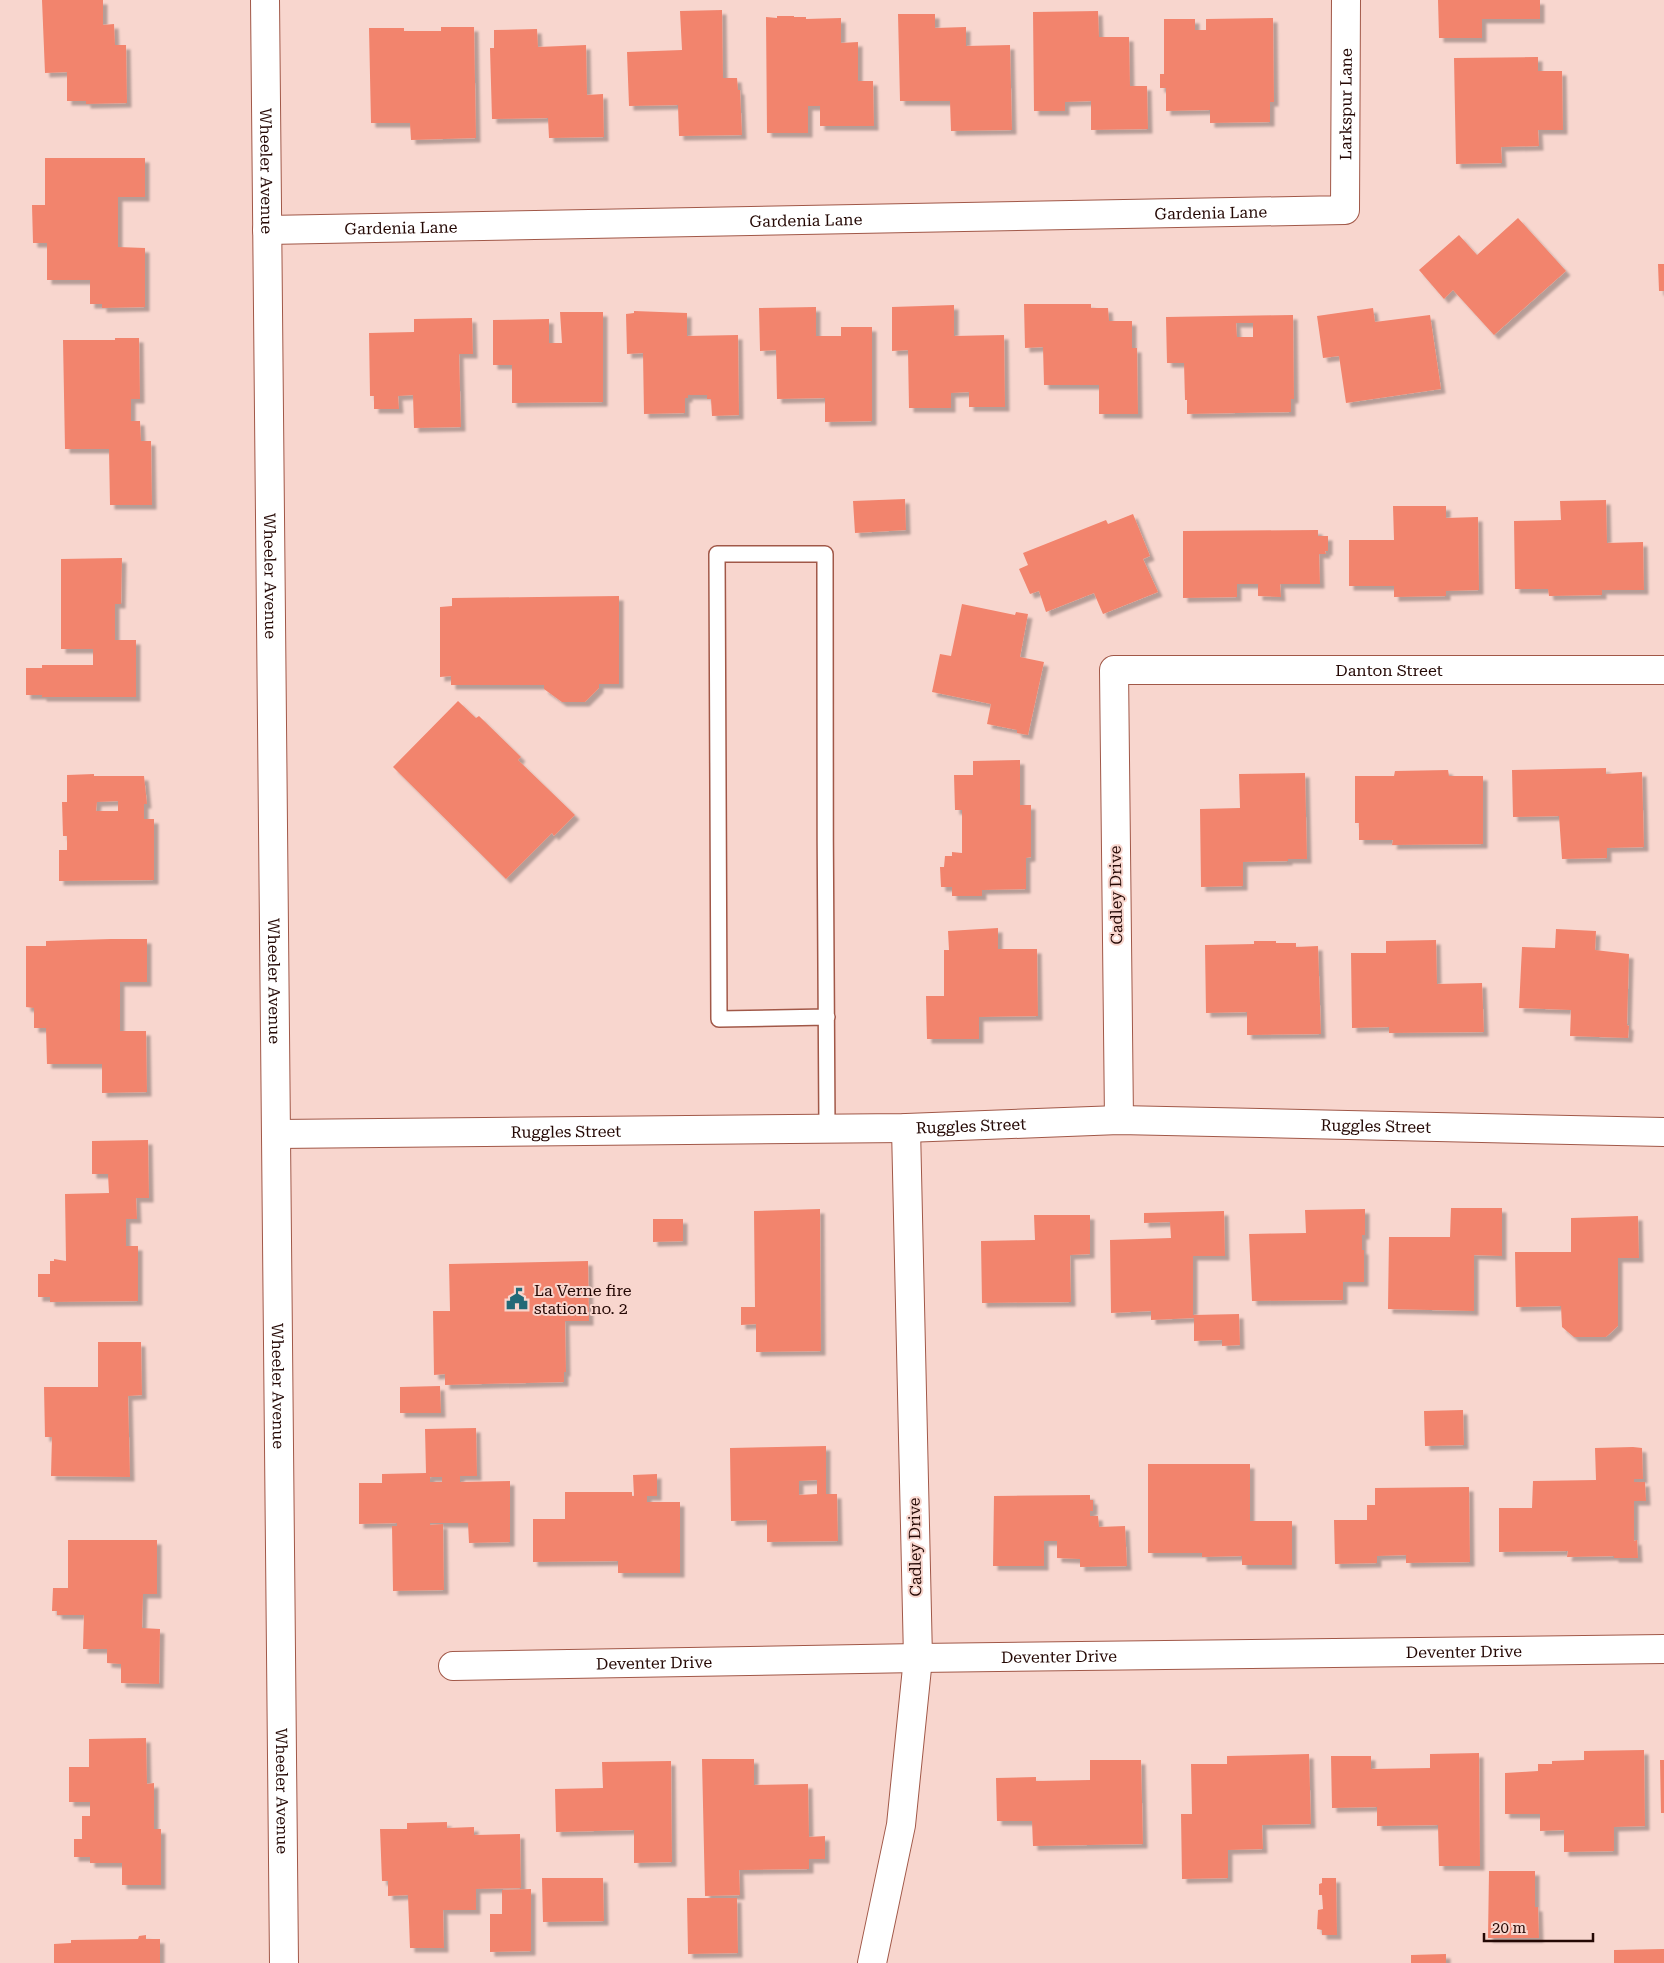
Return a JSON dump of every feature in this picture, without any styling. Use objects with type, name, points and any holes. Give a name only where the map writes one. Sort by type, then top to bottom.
[{"type":"street","name":"Wheeler Avenue","points":[[265,0],[284,1963]]},
{"type":"street","name":"Larkspur Lane","points":[[1345,210],[1346,0]]},
{"type":"street","name":"Gardenia Lane","points":[[267,230],[1345,210]]},
{"type":"street","name":"Danton Street","points":[[1114,670],[1664,670]]},
{"type":"street","name":"Cadley Drive","points":[[1114,670],[1119,1120]]},
{"type":"street","name":"Ruggles Street","points":[[277,1134],[906,1128],[1119,1120],[1664,1132]]},
{"type":"street","name":"Cadley Drive","points":[[872,1963],[901,1825],[918,1658],[906,1128]]},
{"type":"street","name":"Deventer Drive","points":[[453,1666],[1664,1649]]},
{"type":"lane","points":[[827,1017],[719,1019],[718,554],[825,554],[827,1017],[827,1129]]},
{"type":"building","points":[[42,0],[103,0],[103,25],[114,24],[115,45],[126,45],[127,103],[86,104],[86,101],[67,101],[67,72],[45,73]]},
{"type":"building","points":[[1438,0],[1540,0],[1540,19],[1482,19],[1482,38],[1439,38]]},
{"type":"building","points":[[722,10],[723,78],[737,78],[738,90],[740,90],[742,135],[679,136],[678,105],[629,106],[627,52],[682,50],[680,11]]},
{"type":"building","points":[[1098,11],[1099,37],[1129,37],[1130,86],[1147,86],[1148,129],[1091,130],[1091,101],[1065,102],[1065,111],[1034,111],[1033,12]]},
{"type":"building","points":[[898,14],[935,14],[935,28],[966,27],[966,46],[1010,45],[1012,130],[951,131],[950,101],[900,101]]},
{"type":"building","points":[[777,16],[806,17],[806,19],[841,18],[841,43],[858,42],[858,81],[873,81],[874,126],[820,126],[820,106],[808,106],[808,133],[767,133],[766,17],[777,18]]},
{"type":"building","points":[[1273,18],[1274,102],[1270,102],[1270,122],[1210,123],[1210,110],[1166,111],[1166,88],[1160,88],[1160,74],[1164,74],[1164,19],[1195,19],[1195,30],[1206,30],[1206,19]]},
{"type":"building","points":[[441,27],[474,27],[476,138],[411,140],[410,123],[371,123],[369,28],[404,28],[404,31],[441,31]]},
{"type":"building","points":[[537,29],[538,47],[586,45],[587,95],[603,94],[604,137],[549,138],[548,118],[492,119],[490,48],[494,48],[494,30]]},
{"type":"building","points":[[1538,57],[1538,71],[1562,71],[1563,130],[1538,130],[1539,146],[1501,147],[1502,163],[1456,164],[1454,58]]},
{"type":"building","points":[[45,158],[145,158],[145,197],[118,197],[118,247],[145,248],[145,307],[102,308],[102,304],[90,304],[90,280],[47,280],[47,243],[33,243],[32,205],[45,205]]},
{"type":"building","points":[[1518,218],[1566,271],[1494,335],[1453,290],[1444,299],[1419,270],[1459,235],[1477,255]]},
{"type":"building","points":[[1658,264],[1664,264],[1664,291],[1659,291]]},
{"type":"building","points":[[1024,304],[1091,304],[1091,308],[1108,308],[1109,321],[1132,321],[1132,348],[1137,348],[1138,414],[1099,414],[1099,385],[1044,385],[1043,347],[1025,348]]},
{"type":"building","points":[[954,305],[954,336],[1004,335],[1005,407],[969,407],[969,392],[951,393],[951,408],[909,408],[908,350],[892,351],[892,307]]},
{"type":"building","points":[[816,307],[816,336],[841,336],[841,327],[872,327],[872,421],[825,422],[825,398],[777,399],[776,350],[760,351],[759,308]]},
{"type":"building","points":[[1373,308],[1375,322],[1430,315],[1441,389],[1346,403],[1339,356],[1323,358],[1317,316]]},
{"type":"building","points":[[634,311],[687,313],[687,336],[738,335],[739,415],[712,416],[711,399],[707,399],[707,395],[688,395],[688,398],[685,398],[685,413],[644,414],[643,353],[627,354],[626,314],[634,313]]},
{"type":"building","points":[[560,312],[603,312],[603,402],[512,403],[512,365],[493,365],[493,320],[549,319],[549,343],[562,343]]},
{"type":"building","points":[[1293,315],[1294,399],[1291,399],[1291,412],[1187,414],[1184,363],[1167,363],[1166,317]],"holes":[[[1236,323],[1253,323],[1253,337],[1237,337]]]},
{"type":"building","points":[[472,318],[473,354],[459,354],[461,427],[414,428],[413,395],[398,396],[399,409],[374,409],[374,396],[370,396],[369,333],[414,332],[414,319]]},
{"type":"building","points":[[115,338],[139,338],[140,399],[131,399],[131,421],[140,421],[141,441],[151,441],[152,505],[110,505],[109,449],[65,449],[63,340],[115,340]]},
{"type":"building","points":[[905,499],[906,530],[855,533],[853,501]]},
{"type":"building","points":[[1606,500],[1607,543],[1643,542],[1644,590],[1602,590],[1602,595],[1549,596],[1548,589],[1515,589],[1514,521],[1561,520],[1560,501]]},
{"type":"building","points":[[1393,506],[1446,506],[1446,518],[1478,517],[1479,590],[1446,591],[1446,596],[1394,597],[1394,586],[1349,586],[1349,540],[1394,540]]},
{"type":"building","points":[[1133,514],[1150,556],[1143,559],[1158,592],[1103,614],[1094,593],[1046,612],[1039,591],[1030,594],[1019,569],[1028,565],[1023,553],[1106,520],[1108,524]]},
{"type":"building","points":[[1318,530],[1318,536],[1328,536],[1328,551],[1325,551],[1326,554],[1319,554],[1320,584],[1280,584],[1281,597],[1258,596],[1258,584],[1237,584],[1237,597],[1183,598],[1183,531]]},
{"type":"building","points":[[122,558],[121,604],[115,604],[115,640],[136,640],[136,697],[42,697],[42,695],[26,695],[26,668],[42,668],[42,665],[93,665],[93,649],[61,649],[61,559]]},
{"type":"building","points":[[619,596],[619,684],[599,684],[599,688],[585,702],[562,702],[544,689],[544,685],[451,685],[451,676],[440,677],[440,607],[452,606],[452,598]]},
{"type":"building","points":[[962,604],[1015,615],[1016,612],[1028,614],[1020,657],[1044,662],[1028,735],[1017,733],[1017,730],[987,724],[991,704],[932,692],[940,654],[951,656]]},
{"type":"building","points":[[458,701],[476,718],[479,716],[521,757],[518,760],[575,815],[554,836],[552,833],[506,879],[393,767]]},
{"type":"building","points":[[1020,760],[1020,805],[1031,805],[1031,857],[1026,858],[1026,889],[982,890],[982,896],[952,896],[952,887],[941,887],[940,867],[944,867],[945,856],[952,856],[952,852],[962,853],[962,810],[955,810],[954,775],[973,775],[973,761]]},
{"type":"building","points":[[1606,768],[1606,774],[1642,772],[1644,847],[1607,848],[1607,858],[1562,859],[1559,816],[1513,817],[1512,770]]},
{"type":"building","points":[[1448,770],[1449,776],[1483,776],[1483,844],[1392,845],[1393,840],[1359,840],[1359,823],[1355,823],[1355,776],[1394,776],[1395,771]]},
{"type":"building","points":[[1305,773],[1307,859],[1243,862],[1243,886],[1201,887],[1200,809],[1240,808],[1239,774]]},
{"type":"building","points":[[67,775],[144,776],[147,804],[144,804],[144,819],[154,819],[154,880],[59,881],[59,850],[67,850],[67,836],[63,836],[62,802],[67,802]],"holes":[[[118,801],[118,811],[96,811],[97,802]]]},
{"type":"building","points":[[998,928],[998,949],[1037,949],[1038,1016],[979,1017],[979,1039],[927,1039],[926,996],[944,996],[944,950],[949,950],[948,931]]},
{"type":"building","points":[[1556,929],[1596,931],[1595,950],[1629,954],[1628,1038],[1570,1036],[1571,1010],[1519,1008],[1522,947],[1555,948]]},
{"type":"building","points":[[147,939],[147,982],[120,982],[120,1031],[146,1031],[147,1092],[102,1093],[102,1064],[47,1064],[46,1028],[34,1028],[34,1008],[26,1007],[26,946],[46,946],[46,941]]},
{"type":"building","points":[[1436,940],[1437,984],[1482,983],[1484,1032],[1389,1033],[1389,1027],[1352,1028],[1351,953],[1386,953],[1386,941]]},
{"type":"building","points":[[1254,941],[1296,943],[1296,947],[1318,946],[1321,1034],[1247,1035],[1247,1012],[1206,1013],[1205,945],[1254,944]]},
{"type":"building","points":[[148,1140],[149,1198],[136,1198],[137,1219],[126,1219],[126,1246],[138,1246],[138,1301],[50,1302],[50,1297],[38,1297],[38,1274],[50,1274],[50,1261],[54,1261],[54,1259],[66,1261],[65,1194],[109,1193],[108,1174],[92,1174],[92,1141]]},
{"type":"building","points":[[1451,1208],[1502,1208],[1502,1256],[1474,1255],[1474,1311],[1388,1309],[1389,1237],[1450,1237]]},
{"type":"building","points":[[820,1209],[821,1351],[756,1352],[756,1324],[741,1325],[741,1307],[755,1307],[754,1211]]},
{"type":"building","points":[[1365,1209],[1365,1235],[1362,1235],[1364,1282],[1343,1282],[1343,1300],[1252,1301],[1249,1234],[1306,1233],[1305,1210]]},
{"type":"building","points":[[1224,1211],[1225,1256],[1193,1256],[1193,1315],[1239,1314],[1240,1345],[1222,1346],[1222,1340],[1194,1341],[1194,1318],[1151,1320],[1151,1311],[1111,1313],[1110,1240],[1171,1238],[1170,1222],[1144,1223],[1144,1213]]},
{"type":"building","points":[[1034,1215],[1090,1215],[1090,1254],[1070,1255],[1071,1302],[982,1303],[981,1241],[1035,1240]]},
{"type":"building","points":[[1638,1216],[1639,1258],[1618,1258],[1618,1326],[1606,1337],[1574,1337],[1562,1327],[1561,1306],[1516,1307],[1515,1252],[1571,1252],[1571,1218]]},
{"type":"building","points":[[653,1219],[683,1219],[683,1241],[653,1242]]},
{"type":"building","points":[[588,1261],[589,1321],[565,1321],[566,1372],[564,1372],[564,1382],[445,1385],[445,1374],[434,1375],[433,1311],[450,1311],[449,1264]]},
{"type":"building","points":[[98,1342],[141,1342],[142,1395],[128,1396],[130,1477],[51,1476],[52,1437],[45,1437],[44,1387],[98,1387]]},
{"type":"building","points":[[440,1386],[441,1413],[400,1413],[400,1387]]},
{"type":"building","points":[[1463,1410],[1464,1445],[1425,1446],[1424,1411]]},
{"type":"building","points":[[476,1428],[477,1476],[460,1476],[460,1482],[510,1481],[510,1542],[469,1543],[468,1523],[430,1523],[430,1525],[443,1524],[444,1590],[393,1591],[392,1526],[397,1526],[397,1523],[359,1524],[359,1483],[382,1483],[382,1474],[426,1473],[425,1429]],"holes":[[[430,1477],[442,1477],[442,1482],[430,1482]]]},
{"type":"building","points":[[826,1446],[826,1494],[837,1494],[838,1541],[767,1542],[767,1520],[731,1521],[730,1448]],"holes":[[[817,1480],[817,1494],[799,1495],[799,1481]]]},
{"type":"building","points":[[1595,1448],[1642,1448],[1643,1479],[1634,1479],[1634,1482],[1645,1482],[1646,1501],[1634,1501],[1634,1541],[1637,1540],[1638,1558],[1614,1558],[1614,1556],[1567,1557],[1568,1551],[1499,1552],[1499,1508],[1532,1508],[1533,1481],[1596,1480]]},
{"type":"building","points":[[1148,1464],[1250,1464],[1250,1521],[1292,1521],[1292,1565],[1242,1565],[1242,1556],[1202,1557],[1202,1553],[1148,1553]]},
{"type":"building","points":[[657,1474],[657,1496],[647,1496],[647,1502],[680,1502],[680,1573],[618,1573],[618,1561],[533,1562],[533,1519],[565,1519],[565,1492],[632,1492],[632,1496],[634,1496],[633,1475]]},
{"type":"building","points":[[1469,1487],[1470,1562],[1406,1563],[1406,1555],[1377,1556],[1377,1563],[1335,1564],[1334,1520],[1367,1520],[1367,1505],[1375,1505],[1375,1488]]},
{"type":"building","points":[[1090,1495],[1090,1500],[1093,1500],[1093,1511],[1090,1511],[1090,1516],[1098,1516],[1099,1527],[1125,1526],[1127,1566],[1080,1567],[1080,1559],[1057,1558],[1057,1541],[1044,1541],[1044,1566],[993,1566],[994,1496]]},
{"type":"building","points":[[68,1540],[157,1540],[157,1594],[143,1594],[142,1628],[160,1629],[159,1684],[121,1683],[121,1664],[107,1663],[107,1649],[83,1649],[84,1615],[57,1615],[57,1611],[52,1611],[53,1588],[68,1588]]},
{"type":"building","points":[[146,1738],[147,1784],[154,1783],[154,1829],[161,1829],[161,1885],[122,1885],[122,1863],[90,1863],[90,1857],[74,1857],[74,1839],[82,1839],[82,1816],[90,1816],[90,1802],[69,1802],[69,1767],[89,1767],[89,1739]]},
{"type":"building","points":[[1644,1750],[1645,1826],[1614,1827],[1614,1851],[1564,1852],[1564,1830],[1540,1831],[1540,1814],[1505,1814],[1505,1773],[1538,1771],[1538,1764],[1552,1764],[1552,1761],[1584,1760],[1584,1751]]},
{"type":"building","points":[[1479,1753],[1480,1866],[1439,1866],[1438,1825],[1377,1826],[1377,1807],[1332,1808],[1331,1756],[1371,1756],[1371,1769],[1430,1768],[1430,1754]]},
{"type":"building","points":[[1309,1754],[1311,1824],[1262,1825],[1263,1849],[1228,1850],[1228,1878],[1182,1879],[1181,1814],[1192,1814],[1191,1764],[1227,1764],[1227,1756]]},
{"type":"building","points":[[702,1759],[754,1759],[754,1785],[808,1784],[809,1837],[825,1836],[825,1859],[809,1859],[809,1869],[739,1870],[740,1895],[705,1896]]},
{"type":"building","points":[[1090,1760],[1141,1760],[1143,1844],[1033,1846],[1032,1821],[997,1821],[996,1778],[1036,1777],[1036,1781],[1090,1780]]},
{"type":"building","points":[[1660,1760],[1664,1760],[1664,1813],[1661,1813]]},
{"type":"building","points":[[671,1761],[672,1862],[634,1863],[634,1830],[556,1832],[555,1789],[603,1788],[602,1762]]},
{"type":"building","points":[[447,1822],[447,1828],[474,1827],[474,1835],[520,1834],[521,1888],[476,1889],[476,1910],[443,1910],[444,1948],[410,1948],[408,1895],[388,1896],[388,1881],[382,1881],[380,1829],[407,1829],[407,1823]]},
{"type":"building","points":[[1489,1871],[1535,1871],[1535,1907],[1538,1907],[1539,1938],[1488,1938]]},
{"type":"building","points":[[542,1878],[603,1878],[604,1921],[543,1922]]},
{"type":"building","points":[[1322,1878],[1336,1878],[1337,1935],[1322,1935],[1322,1930],[1317,1929],[1318,1910],[1323,1909],[1322,1895],[1319,1895],[1319,1884],[1322,1883]]},
{"type":"building","points":[[531,1889],[531,1951],[490,1952],[490,1914],[502,1914],[502,1890]]},
{"type":"building","points":[[687,1898],[737,1898],[738,1953],[688,1954]]},
{"type":"building","points":[[146,1935],[146,1939],[160,1939],[160,1963],[54,1963],[54,1944],[71,1943],[71,1940],[138,1939],[139,1936]]},
{"type":"building","points":[[1664,1949],[1664,1963],[1614,1963],[1614,1950]]},
{"type":"building","points":[[1446,1954],[1446,1963],[1411,1963],[1411,1955]]},
{"type":"place","name":"La Verne fire station no. 2","points":[[517,1299]]}]
